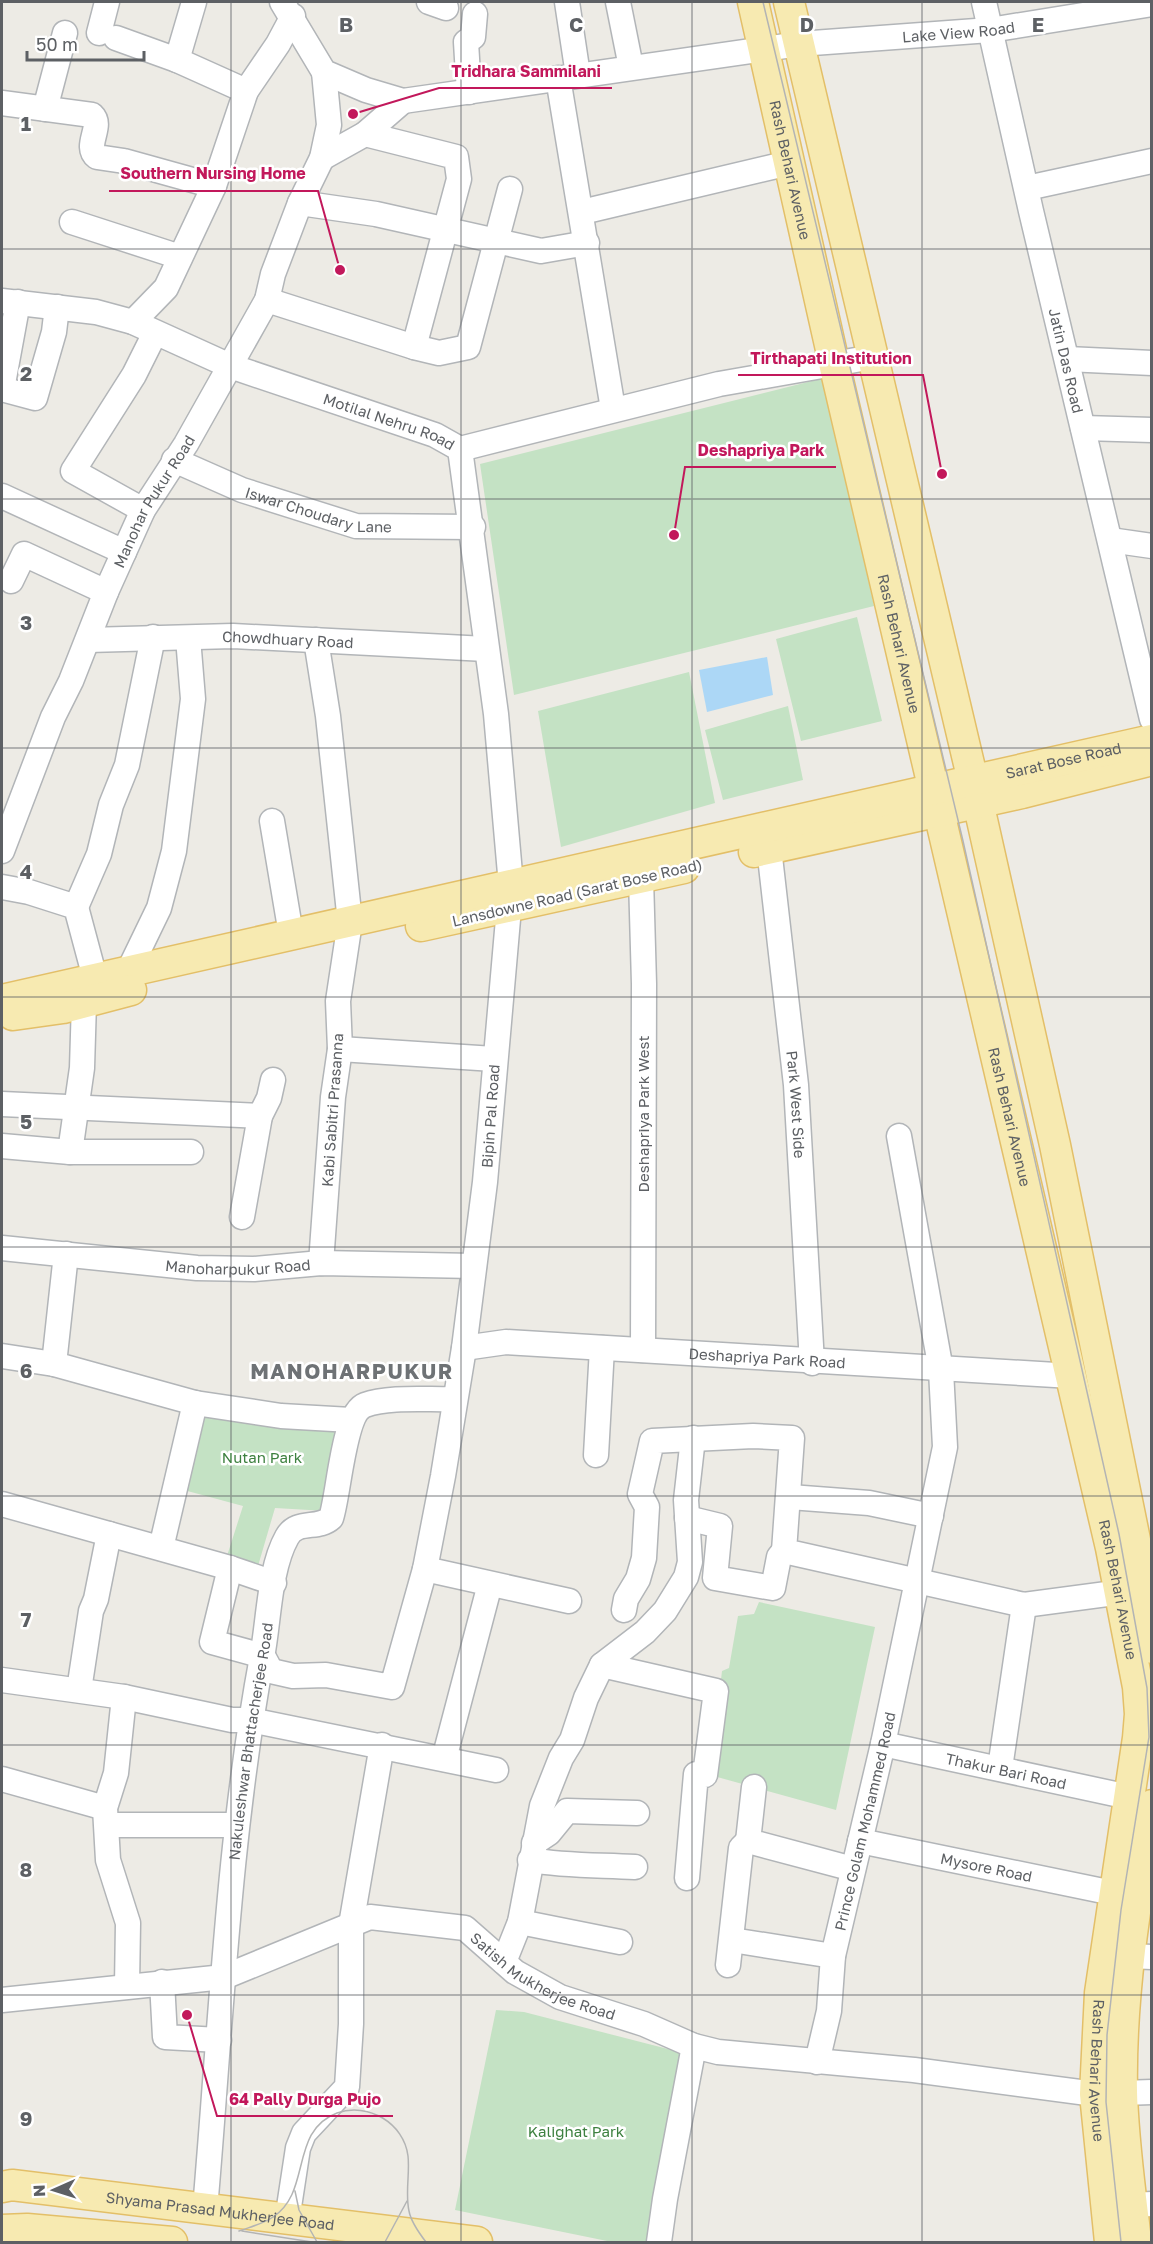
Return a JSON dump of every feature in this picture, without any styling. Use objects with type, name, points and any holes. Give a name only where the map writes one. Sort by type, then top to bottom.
[{"type":"main road","name":"Rash Behari Avenue","points":[[753,2],[834,363],[1072,1376],[1132,1541]]},
{"type":"main road","name":"Rash Behari Avenue","points":[[789,2],[975,790],[1055,1146],[1132,1541],[1131,1591],[1140,1714],[1140,1801],[1134,1895],[1140,1956],[1108,2094],[1142,2204],[1136,2242]]},
{"type":"main road","name":"Sarat Bose Road","points":[[975,790],[1152,740]]},
{"type":"main road","name":"Lansdowne Road (Sarat Bose Road)","points":[[511,896],[640,878],[769,848],[975,790],[1152,760]]},
{"type":"main road","name":"Lansdowne Road (Sarat Bose Road)","points":[[2,1000],[89,990],[291,953],[349,932],[511,896],[705,843],[936,800]]},
{"type":"main road","name":"Lansdowne Road (Sarat Bose Road)","points":[[2,1017],[89,990],[129,970],[291,933],[349,932]]},
{"type":"main road","points":[[1020,1154],[1055,1146]]},
{"type":"main road","name":"Rash Behari Avenue","points":[[1131,1591],[1152,1648]]},
{"type":"main road","name":"Rash Behari Avenue","points":[[1110,2242],[1108,2094],[1100,1993],[1134,1895]]},
{"type":"main road","name":"Shyama Prasad Mukherjee Road","points":[[2,2187],[12,2185],[287,2220],[368,2237],[477,2242]]},
{"type":"main road","points":[[2,2230],[41,2237],[172,2242]]},
{"type":"street","points":[[107,2],[108,35],[177,60],[246,91]]},
{"type":"street","points":[[177,60],[194,2]]},
{"type":"street","points":[[567,2],[568,77],[582,212],[613,409]]},
{"type":"street","points":[[618,2],[631,68]]},
{"type":"street","name":"Jatin Das Road","points":[[984,2],[1152,719]]},
{"type":"street","name":"Lake View Road","points":[[764,49],[799,44],[990,30],[1152,4]]},
{"type":"street","points":[[288,9],[324,72],[366,90],[403,101],[764,49]]},
{"type":"street","points":[[133,322],[166,288],[214,186],[246,91],[278,44],[288,9]]},
{"type":"street","points":[[469,92],[466,42],[473,37],[475,14]]},
{"type":"street","points":[[45,109],[64,33]]},
{"type":"street","name":"Manohar Pukur Road","points":[[2,851],[10,800],[71,681],[106,592],[143,510],[186,444],[267,300],[273,273],[300,203],[322,158],[328,125],[324,72]]},
{"type":"street","points":[[322,158],[365,134],[403,101]]},
{"type":"street","points":[[2,103],[94,117],[96,123],[92,148],[97,158],[124,161],[214,186]]},
{"type":"street","points":[[365,134],[456,157],[459,178],[414,347]]},
{"type":"street","points":[[1027,188],[1152,161]]},
{"type":"street","points":[[582,212],[789,163]]},
{"type":"street","points":[[267,300],[439,353],[468,347],[510,189]]},
{"type":"street","points":[[300,203],[376,214],[541,251],[587,243]]},
{"type":"street","points":[[72,222],[180,257]]},
{"type":"street","points":[[10,302],[2,389],[35,398],[49,357],[57,307]]},
{"type":"street","name":"Motilal Nehru Road","points":[[10,302],[96,312],[133,322],[230,366],[435,435],[460,449],[496,714],[511,896]]},
{"type":"street","points":[[143,510],[73,471],[134,375],[155,333]]},
{"type":"street","points":[[7,348],[49,357]]},
{"type":"street","points":[[460,449],[719,384],[873,357]]},
{"type":"street","points":[[1067,359],[1152,363]]},
{"type":"street","points":[[1083,428],[1152,430]]},
{"type":"street","name":"Iswar Choudary Lane","points":[[174,460],[242,490],[356,526],[472,527]]},
{"type":"street","points":[[2,496],[124,552]]},
{"type":"street","points":[[1110,540],[1152,546]]},
{"type":"street","points":[[11,581],[24,554],[106,592]]},
{"type":"street","name":"Chowdhuary Road","points":[[88,640],[233,636],[486,650]]},
{"type":"street","points":[[70,1152],[82,1068],[89,990],[76,907],[99,854],[111,805],[127,765],[153,638]]},
{"type":"street","points":[[129,970],[159,908],[174,851],[193,699],[188,638]]},
{"type":"street","name":"Kabi Sabitri Prasanna","points":[[316,640],[328,716],[349,932],[338,1001],[340,1049],[333,1097],[321,1263]]},
{"type":"street","points":[[272,821],[291,933]]},
{"type":"street","name":"Park West Side","points":[[769,848],[796,1085],[812,1363]]},
{"type":"street","name":"Deshapriya Park West","points":[[640,878],[644,984],[643,1350]]},
{"type":"street","points":[[2,887],[29,892],[76,907]]},
{"type":"street","name":"Bipin Pal Road","points":[[263,1656],[271,1671],[293,1676],[326,1675],[392,1687],[425,1569],[464,1348],[485,1182],[494,1059],[502,1010],[511,896]]},
{"type":"street","points":[[340,1049],[494,1059]]},
{"type":"street","points":[[242,1217],[260,1116],[269,1098],[273,1080]]},
{"type":"street","points":[[2,1104],[260,1116]]},
{"type":"street","points":[[790,1497],[869,1503],[931,1516],[945,1447],[941,1370],[899,1136]]},
{"type":"street","points":[[2,1146],[70,1152],[191,1152]]},
{"type":"street","name":"Manoharpukur Road","points":[[2,1248],[196,1268],[254,1269],[321,1263],[474,1266]]},
{"type":"street","points":[[54,1364],[66,1254]]},
{"type":"street","name":"Deshapriya Park Road","points":[[464,1348],[506,1342],[812,1363],[1072,1376]]},
{"type":"street","points":[[596,1455],[602,1348]]},
{"type":"street","points":[[2,1356],[54,1364],[195,1402],[281,1416],[351,1420],[363,1405],[377,1402],[454,1399]]},
{"type":"street","points":[[161,1548],[195,1402]]},
{"type":"street","name":"Nakuleshwar Bhattacherjee Road","points":[[205,2209],[236,1825],[250,1720],[274,1583],[288,1536],[301,1526],[327,1522],[331,1518],[351,1420]]},
{"type":"street","points":[[504,1962],[520,1922],[542,1806],[561,1758],[572,1740],[586,1698],[602,1665],[645,1632],[665,1611],[686,1577],[690,1563],[686,1500],[693,1438]]},
{"type":"street","points":[[624,1610],[626,1599],[638,1579],[644,1558],[647,1507],[640,1494],[652,1441],[693,1438],[792,1438],[790,1497],[784,1551],[779,1557],[773,1588],[715,1578],[720,1526],[687,1518]]},
{"type":"street","points":[[2,1504],[230,1568],[274,1583]]},
{"type":"street","name":"Prince Golam Mohammed Road","points":[[817,2062],[829,2011],[833,1956],[883,1744],[931,1516]]},
{"type":"street","points":[[79,1690],[90,1611],[96,1599],[109,1534]]},
{"type":"street","points":[[784,1551],[917,1583],[1024,1605],[1131,1591]]},
{"type":"street","points":[[230,1568],[212,1642],[263,1656]]},
{"type":"street","points":[[425,1569],[569,1601]]},
{"type":"street","points":[[444,1759],[490,1584]]},
{"type":"street","points":[[1000,1768],[1024,1605]]},
{"type":"street","points":[[602,1665],[716,1691],[705,1775],[696,1774],[687,1878]]},
{"type":"street","points":[[2,1680],[124,1697],[232,1720],[250,1720],[382,1745],[496,1770]]},
{"type":"street","points":[[124,1697],[116,1773],[106,1817],[108,1860],[128,1923],[127,1986]]},
{"type":"street","name":"Thakur Bari Road","points":[[883,1744],[950,1760],[1000,1768],[1140,1801]]},
{"type":"street","points":[[287,2220],[298,2148],[304,2133],[347,2087],[351,2024],[351,1925],[382,1745]]},
{"type":"street","points":[[2,1779],[106,1817],[236,1825]]},
{"type":"street","points":[[728,1965],[741,1848],[748,1841],[754,1787]]},
{"type":"street","points":[[532,1852],[567,1811],[637,1813]]},
{"type":"street","points":[[748,1841],[853,1869]]},
{"type":"street","name":"Mysore Road","points":[[860,1841],[1134,1895]]},
{"type":"street","points":[[532,1852],[557,1865],[578,1863],[635,1868]]},
{"type":"street","name":"Satish Mukherjee Road","points":[[2,2000],[224,1977],[370,1917],[465,1928],[515,1972],[560,1997],[644,2024],[694,2046],[718,2052],[914,2070],[1108,2094],[1152,2092]]},
{"type":"street","points":[[520,1922],[620,1942]]},
{"type":"street","points":[[732,1940],[833,1956]]},
{"type":"street","points":[[162,1982],[165,2037],[219,2040]]},
{"type":"street","points":[[659,2242],[694,2046]]},
{"type":"green space","points":[[824,378],[874,606],[514,695],[480,464]]},
{"type":"green space","points":[[857,617],[882,721],[801,741],[776,639]]},
{"type":"green space","points":[[689,672],[715,803],[561,847],[538,711]]},
{"type":"green space","points":[[788,706],[803,780],[723,800],[705,730]]},
{"type":"green space","name":"Nutan Park","points":[[191,1403],[355,1419],[343,1512],[275,1508],[258,1566],[227,1556],[243,1506],[180,1489]]},
{"type":"green space","points":[[759,1602],[875,1627],[836,1810],[710,1775],[722,1671],[729,1668],[738,1616],[754,1614]]},
{"type":"green space","name":"Kalighat Park","points":[[496,2010],[524,2012],[699,2057],[664,2242],[612,2242],[455,2210]]},
{"type":"water","points":[[767,657],[773,695],[707,712],[699,670]]},
{"type":"tram line","points":[[763,2],[963,841],[1119,1534],[1147,1688],[1149,1737],[1121,1910],[1107,2035],[1106,2102],[1121,2242]]},
{"type":"tram line","points":[[239,2231],[273,2217],[285,2206],[293,2193],[312,2133],[322,2122],[337,2113],[361,2110],[383,2118],[400,2134],[405,2144],[408,2156],[409,2211],[413,2223],[426,2242]]},
{"type":"tram line","points":[[295,2191],[299,2210],[317,2242]]},
{"type":"tram line","points":[[385,2242],[407,2201]]},
{"type":"tram line","points":[[242,2231],[312,2242]]},
{"type":"place","name":"Tridhara Sammilani","points":[[353,114]]},
{"type":"place","name":"Southern Nursing Home","points":[[340,270]]},
{"type":"place","name":"Tirthapati Institution","points":[[942,474]]},
{"type":"place","name":"Deshapriya Park","points":[[674,535]]},
{"type":"place","name":"64 Pally Durga Pujo","points":[[187,2015]]},
{"type":"district","name":"MANOHARPUKUR","points":[[352,1371]]}]
